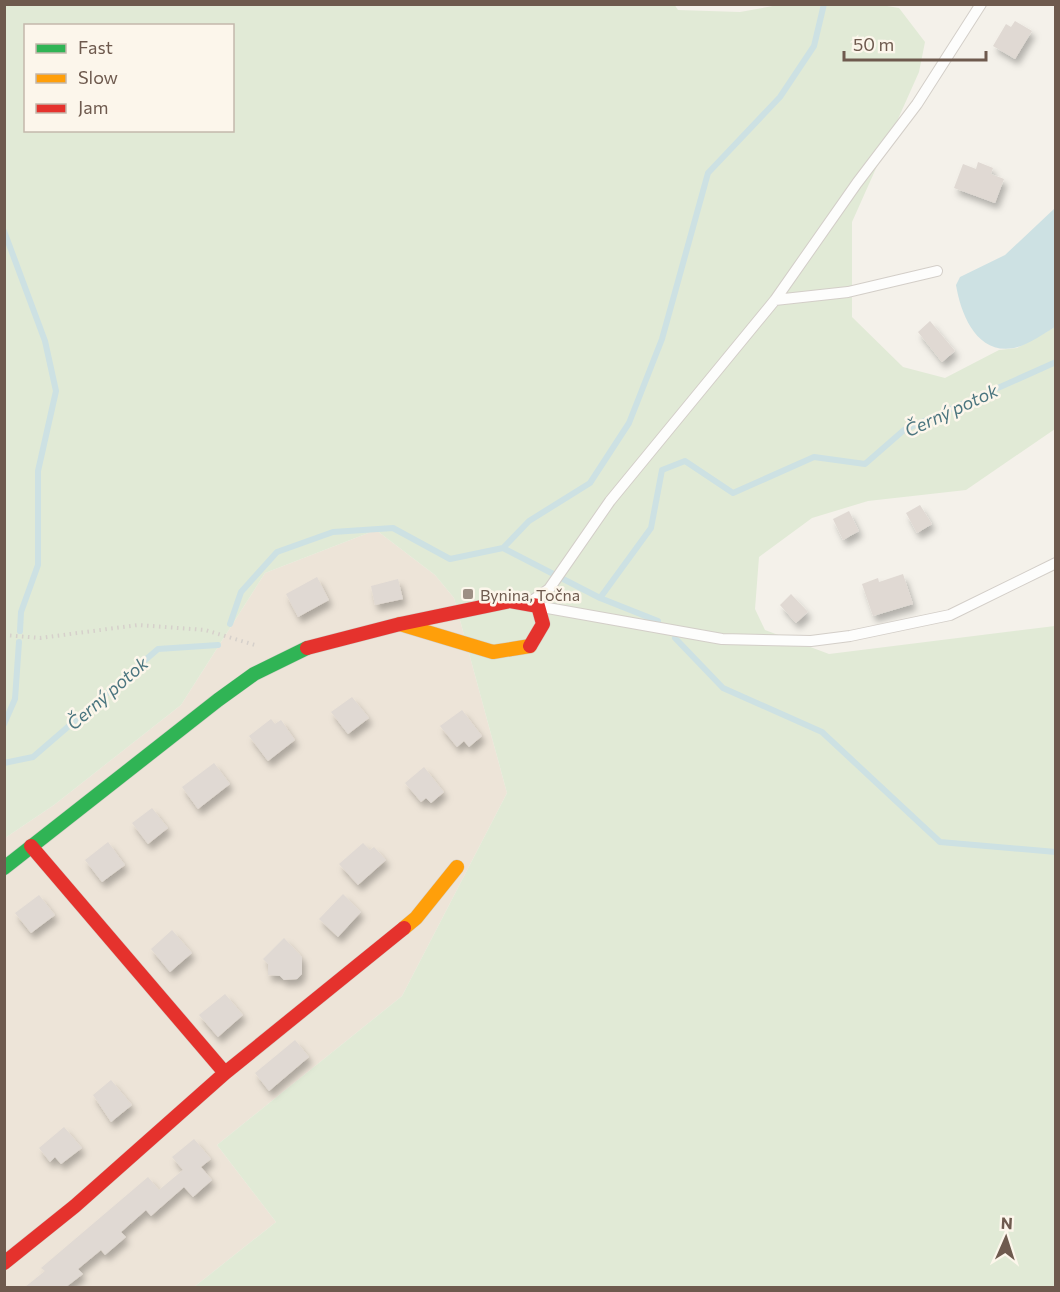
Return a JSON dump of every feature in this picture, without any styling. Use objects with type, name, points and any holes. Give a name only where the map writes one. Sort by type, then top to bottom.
[{"type":"street","points":[[4,868],[254,674],[312,645],[399,624],[510,600],[533,605],[543,624],[530,646],[493,652],[399,624]]},
{"type":"street","points":[[31,846],[225,1073]]},
{"type":"street","points":[[4,1263],[75,1206],[225,1073],[416,918],[457,867]]},
{"type":"lane","points":[[533,605],[553,583],[610,501],[775,300],[857,183],[917,104],[981,4]]},
{"type":"lane","points":[[775,300],[848,292],[937,271]]},
{"type":"lane","points":[[533,605],[722,639],[811,641],[850,636],[950,615],[1056,563]]},
{"type":"path","points":[[4,634],[40,638],[138,625],[205,630],[233,638]]},
{"type":"shaded area","points":[[1055,208],[1055,327],[1019,347],[1001,349],[990,345],[981,339],[967,320],[956,285],[960,277],[1005,255]]},
{"type":"shaded area","points":[[376,530],[435,575],[454,598],[507,793],[402,996],[217,1145],[276,1222],[194,1287],[5,1288],[5,838],[54,805],[181,705],[265,573]]},
{"type":"green space","points":[[674,4],[678,10],[740,12],[784,4],[875,4],[899,8],[925,42],[919,72],[852,222],[852,317],[903,367],[945,378],[999,350],[1017,348],[1055,327],[1055,429],[966,490],[868,501],[812,518],[759,557],[755,609],[765,630],[829,654],[1055,626],[1055,1287],[194,1287],[276,1222],[217,1145],[402,996],[507,793],[454,598],[435,575],[376,530],[265,573],[181,705],[54,805],[5,838],[5,5]]},
{"type":"building","points":[[1015,21],[1032,31],[1015,59],[993,46],[1006,24],[1011,27]]},
{"type":"building","points":[[978,162],[993,168],[991,174],[1004,179],[995,203],[954,188],[963,164],[976,169]]},
{"type":"building","points":[[930,321],[955,351],[942,362],[918,332]]},
{"type":"building","points":[[920,505],[932,524],[917,533],[906,513]]},
{"type":"building","points":[[849,511],[859,531],[843,540],[833,519]]},
{"type":"building","points":[[903,574],[913,604],[873,616],[862,584],[878,578],[879,582]]},
{"type":"building","points":[[317,577],[329,600],[298,617],[286,594]]},
{"type":"building","points":[[398,579],[403,599],[375,605],[371,586]]},
{"type":"building","points":[[791,594],[808,612],[796,623],[780,605]]},
{"type":"building","points":[[352,697],[369,718],[348,734],[331,712]]},
{"type":"building","points":[[462,710],[482,736],[469,747],[464,741],[457,747],[440,726]]},
{"type":"building","points":[[271,719],[275,724],[281,720],[295,740],[268,761],[249,736]]},
{"type":"building","points":[[214,763],[230,784],[198,809],[182,787]]},
{"type":"building","points":[[424,767],[444,792],[431,803],[426,798],[421,802],[405,783]]},
{"type":"building","points":[[152,808],[168,828],[148,844],[132,823]]},
{"type":"building","points":[[108,842],[125,865],[102,882],[85,860]]},
{"type":"building","points":[[363,843],[370,850],[374,847],[386,860],[358,885],[339,864]]},
{"type":"building","points":[[343,894],[361,912],[338,937],[319,919]]},
{"type":"building","points":[[39,895],[55,915],[31,933],[15,913]]},
{"type":"building","points":[[172,930],[192,953],[170,972],[151,949]]},
{"type":"building","points":[[284,938],[302,957],[302,974],[297,979],[284,980],[280,976],[268,975],[268,964],[263,959]]},
{"type":"building","points":[[225,994],[243,1015],[218,1037],[199,1015]]},
{"type":"building","points":[[295,1040],[309,1057],[269,1091],[255,1073]]},
{"type":"building","points":[[111,1080],[132,1105],[111,1122],[93,1095]]},
{"type":"building","points":[[64,1127],[82,1148],[61,1164],[55,1157],[50,1162],[39,1148]]},
{"type":"building","points":[[194,1139],[211,1159],[201,1167],[212,1180],[193,1197],[184,1187],[151,1216],[146,1210],[121,1232],[126,1237],[105,1255],[101,1250],[78,1269],[83,1274],[66,1287],[25,1287],[45,1271],[41,1268],[148,1177],[159,1190],[183,1170],[172,1157]]},
{"type":"waterway","points":[[503,548],[529,521],[590,483],[629,423],[662,339],[708,173],[780,97],[814,46],[824,4]]},
{"type":"waterway","points":[[4,231],[45,341],[56,391],[38,471],[38,565],[21,612],[20,631]]},
{"type":"waterway","name":"Černý potok","points":[[230,624],[241,592],[277,552],[333,532],[393,528],[450,559],[503,548],[600,598],[651,528],[662,470],[685,461],[733,493],[814,457],[865,464],[904,430],[1056,362]]},
{"type":"waterway","points":[[600,598],[658,621]]},
{"type":"waterway","points":[[675,638],[723,688],[822,732],[940,842],[1056,852]]},
{"type":"waterway","points":[[4,724],[15,699],[19,642]]},
{"type":"waterway","name":"Černý potok","points":[[4,763],[33,757],[158,649],[218,645]]},
{"type":"traffic: fast","points":[[4,868],[218,700],[254,674],[307,648]]},
{"type":"traffic: slow","points":[[400,624],[493,652],[530,646]]},
{"type":"traffic: slow","points":[[404,928],[416,918],[457,867]]},
{"type":"traffic: jam","points":[[307,648],[400,624],[510,601],[538,606],[543,624],[530,646]]},
{"type":"traffic: jam","points":[[31,846],[225,1073]]},
{"type":"traffic: jam","points":[[4,1263],[75,1206],[225,1073],[404,928]]},
{"type":"place","name":"Bynina, Točna","points":[[468,594]]}]
